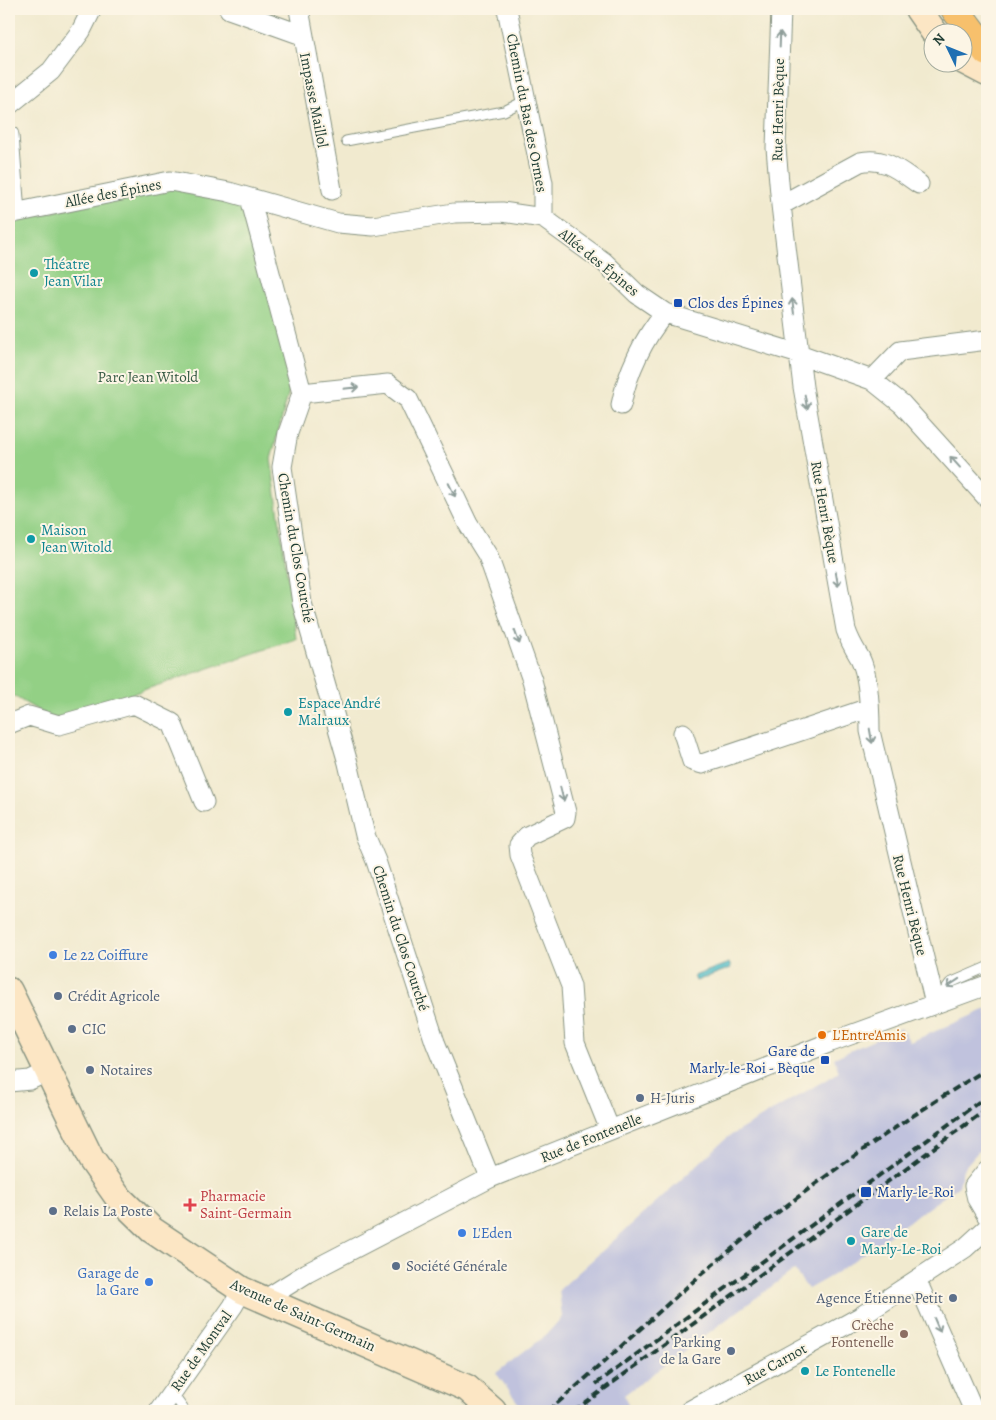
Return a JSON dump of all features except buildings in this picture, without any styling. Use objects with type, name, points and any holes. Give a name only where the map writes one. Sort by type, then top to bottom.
[{"type":"main road","points":[[956,9],[977,48],[987,73]]},
{"type":"main road","name":"Avenue de Saint-Germain","points":[[9,991],[91,1159],[117,1196],[152,1230],[253,1295],[467,1388],[493,1411]]},
{"type":"street","points":[[9,105],[51,71],[82,31],[92,9]]},
{"type":"street","points":[[229,9],[302,35]]},
{"type":"street","name":"Impasse Maillol","points":[[299,9],[302,35],[332,190]]},
{"type":"street","name":"Chemin du Bas des Ormes","points":[[507,9],[543,183],[543,218]]},
{"type":"street","name":"Rue Henri Bèque","points":[[781,9],[776,148],[799,354],[846,630],[852,649],[860,659],[869,708],[870,732],[935,1004]]},
{"type":"street","points":[[9,134],[12,213]]},
{"type":"street","points":[[781,205],[860,162],[870,160],[882,160],[919,184]]},
{"type":"street","name":"Allée des Épines","points":[[12,213],[170,181],[229,192],[338,223],[373,226],[454,213],[502,212],[543,218],[588,250],[638,294],[665,312],[799,354],[872,380],[902,404],[987,498]]},
{"type":"street","points":[[250,198],[302,393],[388,384],[408,399],[468,524],[488,556],[532,680],[566,812],[565,818],[527,836],[520,845],[520,854],[571,986],[575,1044],[610,1130]]},
{"type":"street","points":[[621,405],[625,384],[655,324],[665,312]]},
{"type":"street","points":[[872,380],[900,351],[987,340]]},
{"type":"street","name":"Chemin du Clos Courché","points":[[302,393],[288,433],[282,467],[302,603],[348,763],[365,835],[376,861],[436,1042],[490,1178]]},
{"type":"street","points":[[9,724],[30,716],[59,725],[134,704],[172,723],[204,802]]},
{"type":"street","points":[[683,733],[692,761],[702,764],[869,708]]},
{"type":"street","name":"Rue de Fontenelle","points":[[253,1295],[307,1273],[490,1178],[831,1042],[987,985]]},
{"type":"street","points":[[9,1082],[30,1080],[47,1072]]},
{"type":"street","points":[[987,1170],[974,1186],[977,1199],[987,1216]]},
{"type":"street","name":"Rue Carnot","points":[[689,1411],[860,1317],[965,1248],[987,1228]]},
{"type":"street","points":[[917,1281],[974,1411]]},
{"type":"street","name":"Rue de Montval","points":[[160,1411],[233,1306],[253,1295]]},
{"type":"lane","points":[[346,141],[504,111],[526,100]]},
{"type":"lane","points":[[935,1004],[950,982],[987,967]]},
{"type":"lane","points":[[171,1393],[185,1411]]},
{"type":"shaded area","points":[[987,1009],[987,1130],[983,1134],[982,1147],[963,1169],[959,1186],[833,1275],[808,1289],[794,1270],[624,1395],[631,1411],[524,1411],[496,1373],[547,1334],[562,1317],[559,1290],[728,1137],[839,1072],[834,1058],[901,1028],[910,1042]]},
{"type":"green space","name":"Parc Jean Witold","points":[[169,185],[239,199],[294,372],[271,459],[296,639],[54,720],[9,695],[9,222]]},
{"type":"water","points":[[729,963],[731,968],[696,981],[694,976]]},
{"type":"railway","points":[[548,1411],[704,1272],[772,1217],[877,1140],[987,1069]]},
{"type":"railway","points":[[596,1384],[987,1096]]},
{"type":"railway","points":[[574,1411],[987,1109]]},
{"type":"place","name":"Théatre Jean Vilar","points":[[34,273]]},
{"type":"place","name":"Clos des Épines","points":[[678,303]]},
{"type":"place","name":"Maison Jean Witold","points":[[31,539]]},
{"type":"place","name":"Espace André Malraux","points":[[288,712]]},
{"type":"place","name":"Le 22 Coiffure","points":[[53,955]]},
{"type":"place","name":"Crédit Agricole","points":[[58,996]]},
{"type":"place","name":"CIC","points":[[72,1029]]},
{"type":"place","name":"L'Entre'Amis","points":[[822,1035]]},
{"type":"place","name":"Gare de Marly-le-Roi - Bèque","points":[[825,1060]]},
{"type":"place","name":"Notaires","points":[[90,1070]]},
{"type":"place","name":"H-Juris","points":[[640,1098]]},
{"type":"place","name":"Marly-le-Roi","points":[[866,1192]]},
{"type":"place","name":"Pharmacie Saint-Germain","points":[[190,1205]]},
{"type":"place","name":"Relais La Poste","points":[[53,1211]]},
{"type":"place","name":"L'Eden","points":[[462,1233]]},
{"type":"place","name":"Gare de Marly-Le-Roi","points":[[851,1241]]},
{"type":"place","name":"Société Générale","points":[[396,1266]]},
{"type":"place","name":"Garage de la Gare","points":[[149,1282]]},
{"type":"place","name":"Agence Étienne Petit","points":[[953,1298]]},
{"type":"place","name":"Crèche Fontenelle","points":[[904,1334]]},
{"type":"place","name":"Parking de la Gare","points":[[731,1351]]},
{"type":"place","name":"Le Fontenelle","points":[[805,1371]]}]
